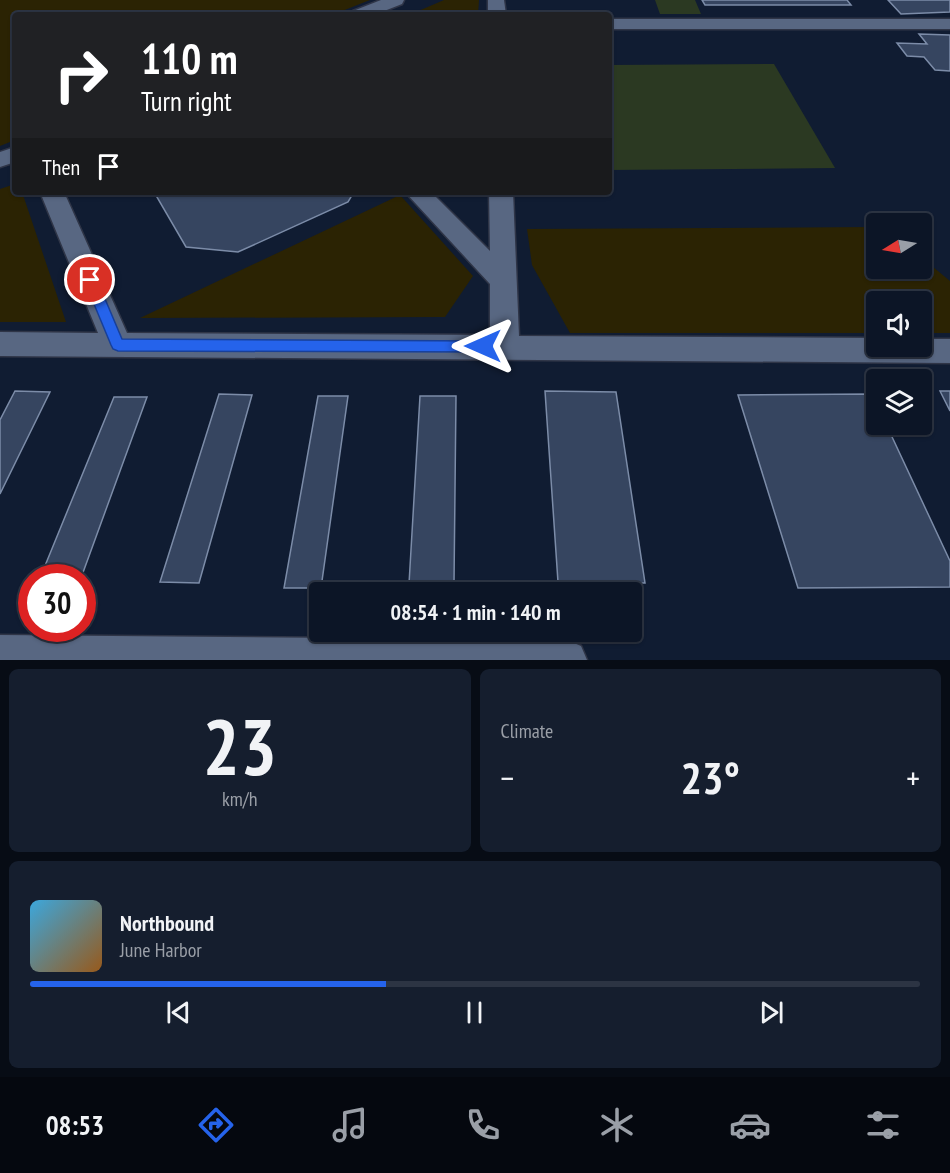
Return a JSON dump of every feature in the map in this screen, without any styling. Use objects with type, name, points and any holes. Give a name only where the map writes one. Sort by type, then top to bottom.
[{"type":"street","points":[[366,12],[396,0]]},
{"type":"street","points":[[612,24],[950,24]]},
{"type":"street","points":[[53,195],[118,345]]},
{"type":"street","points":[[420,195],[503,280]]},
{"type":"street","points":[[501,195],[505,346]]},
{"type":"street","points":[[0,344],[950,351]]},
{"type":"street","points":[[5,656],[567,660]]},
{"type":"green space","points":[[655,0],[695,0],[701,14],[660,14]]},
{"type":"green space","points":[[774,64],[835,168],[612,170],[612,65]]},
{"type":"sand","points":[[0,0],[370,0],[340,12],[12,12],[12,141],[0,146]]},
{"type":"sand","points":[[444,0],[479,0],[478,12],[416,12]]},
{"type":"sand","points":[[12,185],[12,195],[23,195],[66,322],[0,322],[0,189]]},
{"type":"sand","points":[[400,195],[473,276],[445,317],[140,318]]},
{"type":"sand","points":[[866,227],[866,279],[932,279],[932,266],[950,281],[950,333],[932,333],[932,291],[866,291],[866,333],[570,333],[532,265],[527,229]]},
{"type":"building","points":[[702,0],[847,0],[851,5],[705,5]]},
{"type":"building","points":[[888,0],[950,0],[950,12],[901,14]]},
{"type":"building","points":[[919,34],[950,35],[950,71],[935,70],[924,57],[907,56],[897,43],[927,44]]},
{"type":"building","points":[[156,195],[352,195],[348,202],[238,252],[186,247]]},
{"type":"building","points":[[15,391],[50,392],[0,494],[0,420]]},
{"type":"building","points":[[545,391],[616,392],[645,583],[558,582]]},
{"type":"building","points":[[940,391],[950,391],[950,411]]},
{"type":"building","points":[[219,394],[252,395],[199,583],[160,582]]},
{"type":"building","points":[[866,394],[866,435],[891,435],[950,561],[950,587],[798,588],[738,395]]},
{"type":"building","points":[[318,396],[348,396],[322,582],[309,582],[309,588],[284,588]]},
{"type":"building","points":[[420,396],[456,396],[454,582],[409,582]]},
{"type":"building","points":[[114,397],[147,397],[86,564],[46,564]]},
{"type":"route","points":[[90,280],[118,345],[483,346]]}]
